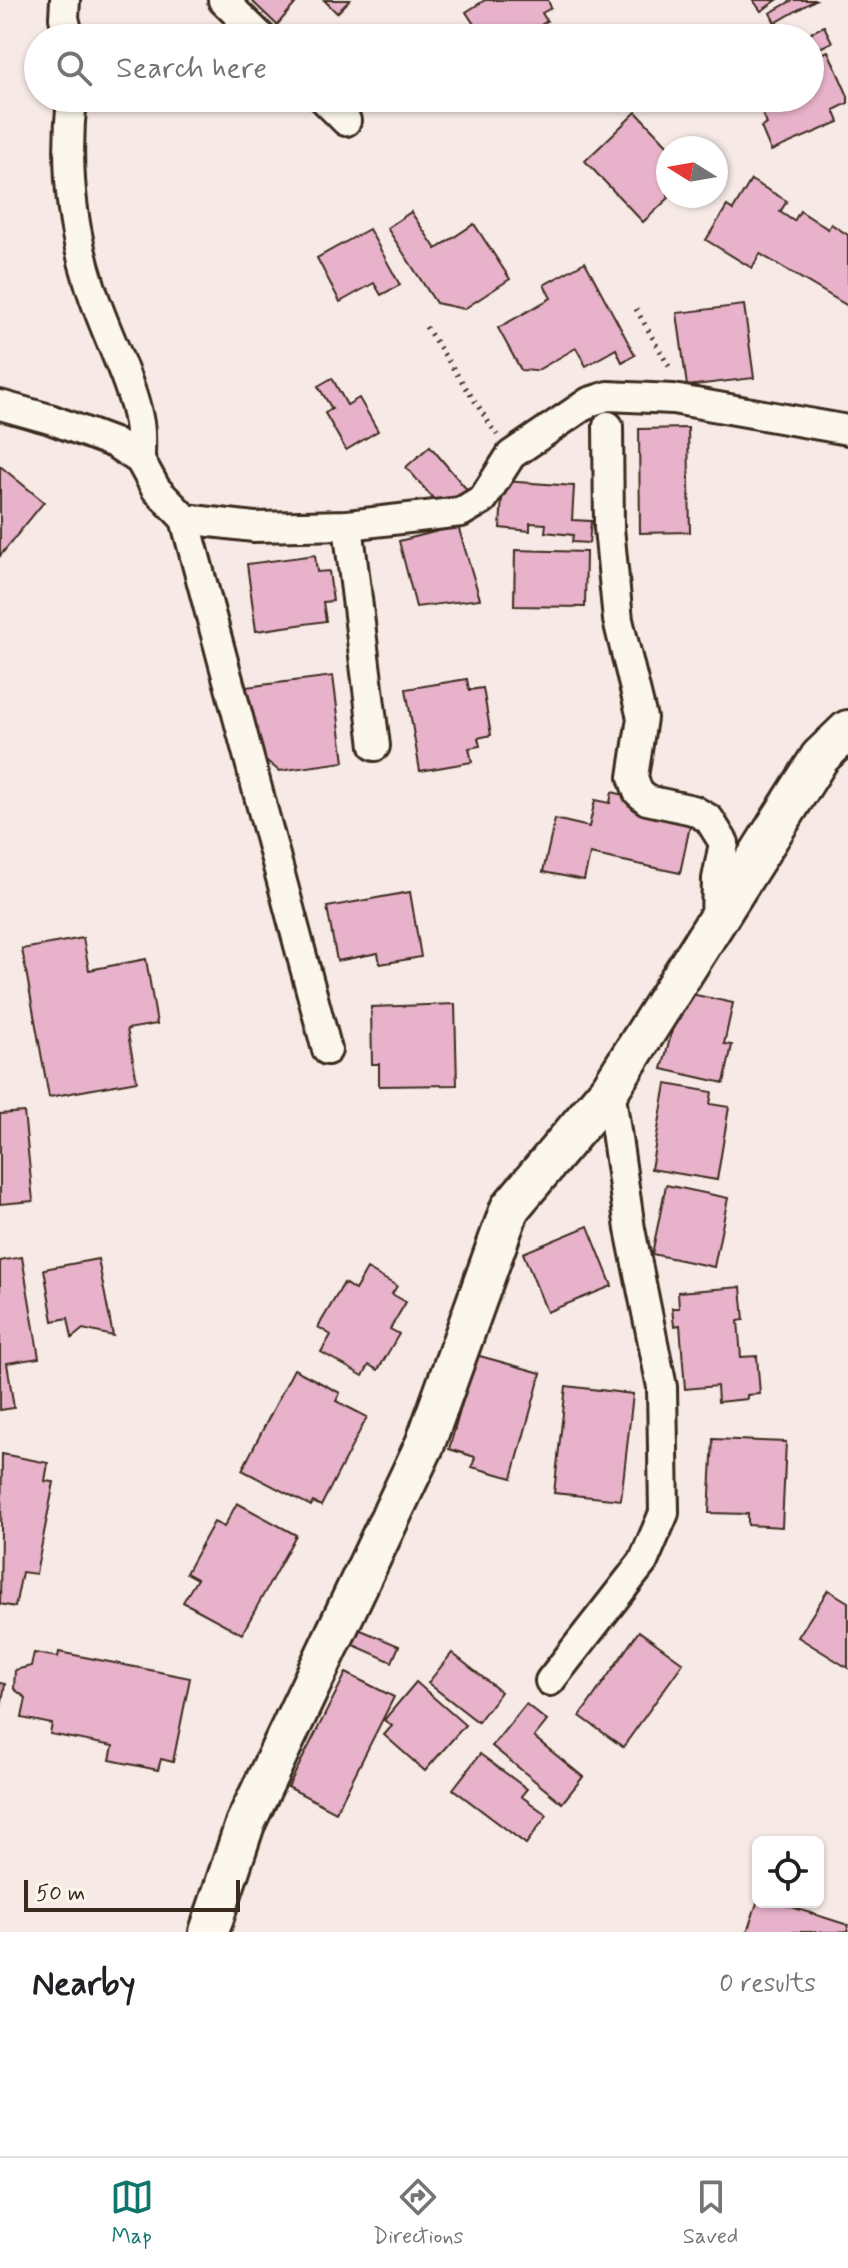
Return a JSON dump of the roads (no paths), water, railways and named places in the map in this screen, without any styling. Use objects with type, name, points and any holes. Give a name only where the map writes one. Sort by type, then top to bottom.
[{"type":"street","points":[[65,0],[66,24]]},
{"type":"street","points":[[223,0],[248,24]]},
{"type":"street","points":[[71,112],[69,193],[90,285],[139,422],[140,460],[156,489],[185,519],[327,1050]]},
{"type":"street","points":[[337,112],[346,121]]},
{"type":"street","points":[[185,519],[254,527],[348,525],[461,512],[483,499],[511,455],[589,402],[632,395],[673,399],[848,430]]},
{"type":"street","points":[[0,405],[50,419],[114,443],[140,460]]},
{"type":"street","points":[[608,426],[609,528],[618,620],[642,718],[633,777],[638,792],[647,800],[693,810],[709,819],[724,843],[717,879],[716,920]]},
{"type":"street","points":[[348,525],[375,746]]},
{"type":"street","points":[[209,1932],[245,1824],[425,1444],[510,1208],[610,1089],[820,757],[848,730]]},
{"type":"street","points":[[550,1681],[643,1562],[664,1513],[662,1387],[630,1229],[610,1089]]}]
